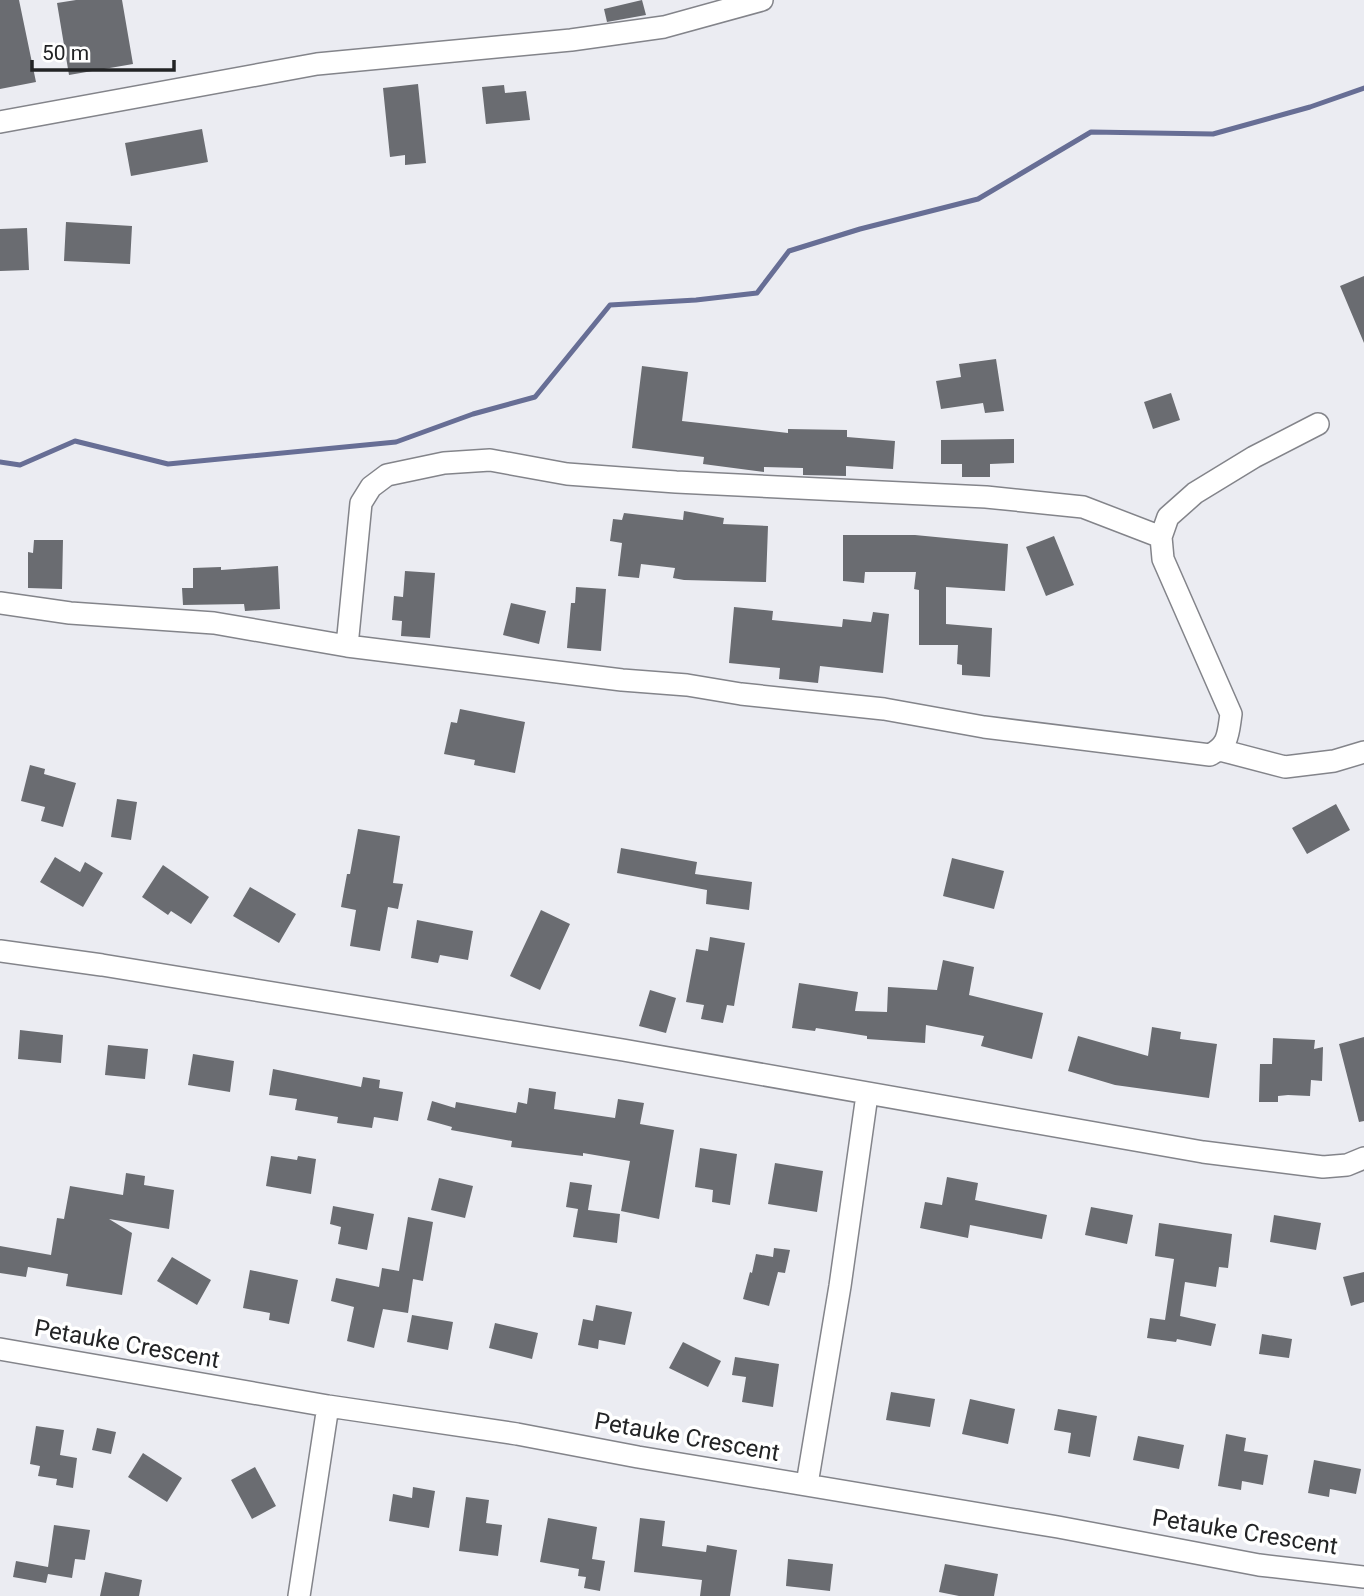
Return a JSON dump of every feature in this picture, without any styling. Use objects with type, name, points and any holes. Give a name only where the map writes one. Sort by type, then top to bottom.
[{"type":"street","points":[[0,122],[317,64],[571,40],[664,27],[762,0]]},
{"type":"street","points":[[0,603],[83,614],[214,623],[347,646],[884,709],[984,727],[1210,755],[1220,750],[1227,738],[1231,714],[1163,559],[1161,537],[1168,517],[1195,493],[1254,457],[1318,424]]},
{"type":"street","points":[[347,646],[361,503],[371,487],[387,475],[444,463],[490,460],[567,474],[986,498],[1083,507],[1161,537]]},
{"type":"street","points":[[1220,750],[1285,767],[1334,761],[1364,752]]},
{"type":"street","points":[[0,951],[102,965],[622,1050],[1216,1154],[1324,1167],[1347,1165],[1364,1158]]},
{"type":"street","points":[[807,1485],[841,1286],[867,1094]]},
{"type":"street","name":"Petauke Crescent","points":[[0,1349],[517,1434],[638,1457],[1058,1527],[1259,1565],[1364,1577]]},
{"type":"street","points":[[299,1596],[328,1405]]},
{"type":"building","points":[[0,0],[19,0],[36,82],[0,89]]},
{"type":"building","points":[[76,0],[122,0],[133,64],[69,75],[57,3]]},
{"type":"building","points":[[642,0],[646,15],[607,22],[604,9]]},
{"type":"building","points":[[418,84],[426,163],[405,165],[405,155],[390,157],[383,88]]},
{"type":"building","points":[[504,85],[505,93],[526,91],[530,120],[486,124],[482,87]]},
{"type":"building","points":[[202,129],[208,162],[131,176],[125,143]]},
{"type":"building","points":[[66,222],[132,226],[130,264],[64,261]]},
{"type":"building","points":[[27,228],[29,270],[0,271],[0,229]]},
{"type":"building","points":[[1364,276],[1364,343],[1340,286]]},
{"type":"building","points":[[996,359],[1004,411],[985,413],[983,403],[941,409],[936,381],[961,377],[959,364]]},
{"type":"building","points":[[642,366],[688,372],[682,421],[788,433],[788,429],[847,430],[847,437],[895,441],[893,469],[846,466],[846,476],[803,475],[803,468],[764,467],[764,472],[703,464],[704,457],[632,448]]},
{"type":"building","points":[[1171,393],[1180,420],[1153,429],[1144,402]]},
{"type":"building","points":[[1014,439],[1014,463],[990,464],[990,477],[962,477],[962,464],[941,464],[941,440]]},
{"type":"building","points":[[684,511],[724,518],[723,524],[768,526],[766,582],[684,580],[673,578],[675,568],[641,564],[639,578],[618,576],[622,543],[610,541],[613,519],[622,520],[624,513],[683,520]]},
{"type":"building","points":[[843,535],[915,535],[1008,544],[1005,591],[946,587],[946,624],[992,628],[990,677],[962,675],[962,665],[957,664],[958,645],[919,645],[919,590],[914,589],[916,572],[865,572],[864,583],[843,581]]},
{"type":"building","points":[[1054,536],[1074,585],[1046,596],[1026,547]]},
{"type":"building","points":[[34,540],[63,540],[62,589],[28,588],[28,552],[33,553]]},
{"type":"building","points":[[278,566],[280,609],[245,611],[244,604],[183,605],[182,588],[193,588],[193,568],[221,567],[221,570]]},
{"type":"building","points":[[405,571],[435,573],[430,638],[401,636],[402,621],[392,620],[394,596],[403,597]]},
{"type":"building","points":[[576,587],[606,589],[601,651],[567,648],[571,603],[575,603]]},
{"type":"building","points":[[511,603],[546,611],[539,644],[503,635]]},
{"type":"building","points":[[734,607],[773,611],[772,620],[842,627],[843,619],[871,622],[873,612],[889,614],[883,673],[820,666],[818,683],[779,679],[780,668],[729,663]]},
{"type":"building","points":[[460,709],[525,722],[515,773],[474,765],[475,760],[444,754],[451,722],[457,723]]},
{"type":"building","points":[[30,765],[45,769],[44,774],[76,783],[63,827],[41,821],[45,807],[21,801]]},
{"type":"building","points":[[117,799],[137,802],[131,840],[111,837]]},
{"type":"building","points":[[1336,804],[1350,830],[1307,854],[1292,828]]},
{"type":"building","points":[[358,829],[400,836],[393,883],[403,884],[398,909],[388,907],[380,951],[350,946],[356,910],[341,907]]},
{"type":"building","points":[[621,848],[697,862],[695,874],[752,882],[749,910],[706,904],[707,890],[617,873]]},
{"type":"building","points":[[55,857],[80,872],[85,862],[103,873],[83,907],[40,882]]},
{"type":"building","points":[[952,858],[1004,871],[994,909],[943,896]]},
{"type":"building","points":[[163,865],[209,897],[191,924],[171,911],[168,915],[142,897]]},
{"type":"building","points":[[250,887],[296,914],[279,943],[233,916]]},
{"type":"building","points":[[541,910],[570,924],[540,990],[510,976]]},
{"type":"building","points":[[417,920],[473,931],[468,960],[440,955],[438,963],[411,958]]},
{"type":"building","points":[[710,937],[745,943],[734,1006],[727,1005],[723,1023],[701,1019],[704,1005],[686,1002],[696,949],[708,951]]},
{"type":"building","points":[[943,960],[974,967],[969,995],[1043,1013],[1032,1059],[981,1046],[984,1036],[926,1025],[925,1043],[867,1039],[867,1036],[816,1028],[815,1031],[792,1028],[799,983],[858,992],[855,1011],[887,1012],[888,987],[937,990]]},
{"type":"building","points":[[650,990],[676,998],[666,1033],[639,1026]]},
{"type":"building","points":[[1152,1027],[1181,1032],[1180,1039],[1217,1044],[1209,1098],[1115,1085],[1068,1071],[1078,1036],[1148,1056]]},
{"type":"building","points":[[20,1030],[63,1035],[61,1063],[18,1059]]},
{"type":"building","points":[[1364,1037],[1364,1121],[1359,1122],[1339,1044]]},
{"type":"building","points":[[1273,1038],[1315,1040],[1314,1049],[1323,1047],[1322,1081],[1311,1080],[1310,1096],[1278,1096],[1278,1102],[1259,1102],[1260,1064],[1272,1064]]},
{"type":"building","points":[[108,1045],[148,1049],[145,1079],[105,1075]]},
{"type":"building","points":[[193,1054],[234,1061],[230,1092],[188,1085]]},
{"type":"building","points":[[273,1069],[361,1087],[363,1077],[380,1080],[379,1088],[403,1092],[398,1121],[374,1117],[372,1128],[337,1123],[338,1117],[295,1110],[297,1099],[269,1095]]},
{"type":"building","points":[[529,1088],[556,1092],[554,1109],[615,1118],[618,1099],[644,1103],[640,1124],[674,1130],[659,1219],[621,1211],[630,1161],[583,1153],[583,1156],[511,1147],[512,1141],[451,1130],[452,1127],[427,1120],[432,1101],[455,1108],[456,1102],[516,1113],[518,1102],[527,1104]]},
{"type":"building","points":[[700,1148],[737,1154],[730,1205],[712,1202],[713,1190],[695,1187]]},
{"type":"building","points":[[271,1156],[297,1160],[298,1156],[316,1159],[311,1194],[266,1186]]},
{"type":"building","points":[[775,1163],[823,1171],[817,1212],[768,1204]]},
{"type":"building","points":[[126,1173],[145,1176],[144,1185],[174,1190],[169,1229],[109,1219],[132,1233],[122,1295],[66,1286],[68,1274],[28,1267],[26,1277],[0,1273],[0,1246],[51,1255],[57,1218],[64,1219],[70,1186],[123,1195]]},
{"type":"building","points":[[947,1177],[978,1183],[975,1200],[1047,1215],[1042,1239],[970,1225],[968,1238],[920,1228],[925,1202],[942,1205]]},
{"type":"building","points":[[439,1178],[473,1186],[465,1218],[431,1210]]},
{"type":"building","points":[[570,1182],[592,1185],[588,1210],[620,1214],[617,1243],[573,1237],[578,1209],[566,1207]]},
{"type":"building","points":[[333,1206],[374,1214],[367,1250],[338,1244],[341,1227],[330,1224]]},
{"type":"building","points":[[1091,1207],[1133,1215],[1127,1244],[1085,1235]]},
{"type":"building","points":[[1274,1215],[1321,1223],[1316,1250],[1270,1242]]},
{"type":"building","points":[[408,1217],[433,1222],[423,1281],[413,1279],[408,1313],[383,1309],[374,1348],[347,1341],[354,1307],[331,1301],[336,1278],[379,1287],[382,1268],[399,1271]]},
{"type":"building","points":[[1159,1223],[1232,1234],[1228,1268],[1219,1267],[1216,1287],[1185,1282],[1180,1316],[1216,1324],[1211,1346],[1177,1339],[1176,1342],[1147,1338],[1150,1318],[1165,1320],[1174,1259],[1155,1256]]},
{"type":"building","points":[[774,1248],[790,1250],[785,1273],[778,1272],[769,1306],[743,1299],[756,1254],[773,1257]]},
{"type":"building","points":[[172,1257],[211,1280],[197,1305],[157,1281]]},
{"type":"building","points":[[250,1270],[298,1280],[289,1324],[269,1320],[270,1313],[243,1308]]},
{"type":"building","points":[[1364,1272],[1364,1302],[1351,1306],[1343,1277]]},
{"type":"building","points":[[596,1305],[632,1312],[625,1345],[599,1340],[598,1349],[578,1345],[583,1319],[593,1321]]},
{"type":"building","points":[[412,1315],[453,1322],[448,1350],[407,1342]]},
{"type":"building","points":[[495,1323],[538,1333],[532,1359],[489,1348]]},
{"type":"building","points":[[1262,1334],[1292,1339],[1289,1358],[1259,1354]]},
{"type":"building","points":[[683,1342],[721,1361],[708,1387],[669,1368]]},
{"type":"building","points":[[735,1357],[779,1364],[773,1407],[742,1402],[746,1377],[732,1375]]},
{"type":"building","points":[[891,1392],[935,1399],[930,1427],[886,1420]]},
{"type":"building","points":[[970,1399],[1015,1409],[1008,1444],[962,1434]]},
{"type":"building","points":[[1058,1409],[1097,1416],[1090,1457],[1068,1453],[1071,1433],[1054,1430]]},
{"type":"building","points":[[36,1426],[64,1430],[60,1455],[77,1458],[73,1488],[56,1485],[57,1479],[38,1476],[40,1466],[30,1464]]},
{"type":"building","points":[[97,1428],[116,1432],[111,1454],[92,1450]]},
{"type":"building","points":[[1226,1434],[1246,1438],[1244,1451],[1268,1455],[1263,1485],[1242,1481],[1241,1490],[1218,1486]]},
{"type":"building","points":[[1138,1436],[1184,1445],[1179,1469],[1133,1460]]},
{"type":"building","points":[[143,1453],[182,1478],[167,1502],[128,1477]]},
{"type":"building","points":[[1314,1460],[1361,1469],[1356,1494],[1330,1489],[1329,1497],[1308,1493]]},
{"type":"building","points":[[255,1467],[276,1506],[252,1519],[231,1480]]},
{"type":"building","points":[[413,1487],[435,1491],[429,1528],[389,1521],[393,1494],[412,1498]]},
{"type":"building","points":[[466,1497],[489,1500],[486,1523],[502,1525],[498,1556],[459,1551]]},
{"type":"building","points":[[548,1518],[597,1527],[592,1559],[605,1561],[600,1591],[584,1588],[586,1577],[578,1576],[579,1569],[540,1562]]},
{"type":"building","points":[[640,1518],[665,1521],[662,1546],[706,1552],[707,1545],[737,1550],[730,1596],[700,1596],[702,1580],[634,1572]]},
{"type":"building","points":[[54,1525],[90,1530],[85,1560],[75,1559],[72,1578],[48,1574],[46,1583],[13,1577],[16,1561],[48,1567]]},
{"type":"building","points":[[788,1559],[833,1564],[830,1591],[786,1586]]},
{"type":"building","points":[[945,1564],[998,1574],[994,1596],[959,1596],[939,1592]]},
{"type":"building","points":[[105,1572],[142,1580],[139,1596],[100,1596]]},
{"type":"waterway","points":[[0,462],[20,465],[75,441],[168,464],[396,442],[473,414],[535,397],[610,305],[757,293],[789,251],[860,229],[978,199],[1091,132],[1213,134],[1310,107],[1364,88]]}]
